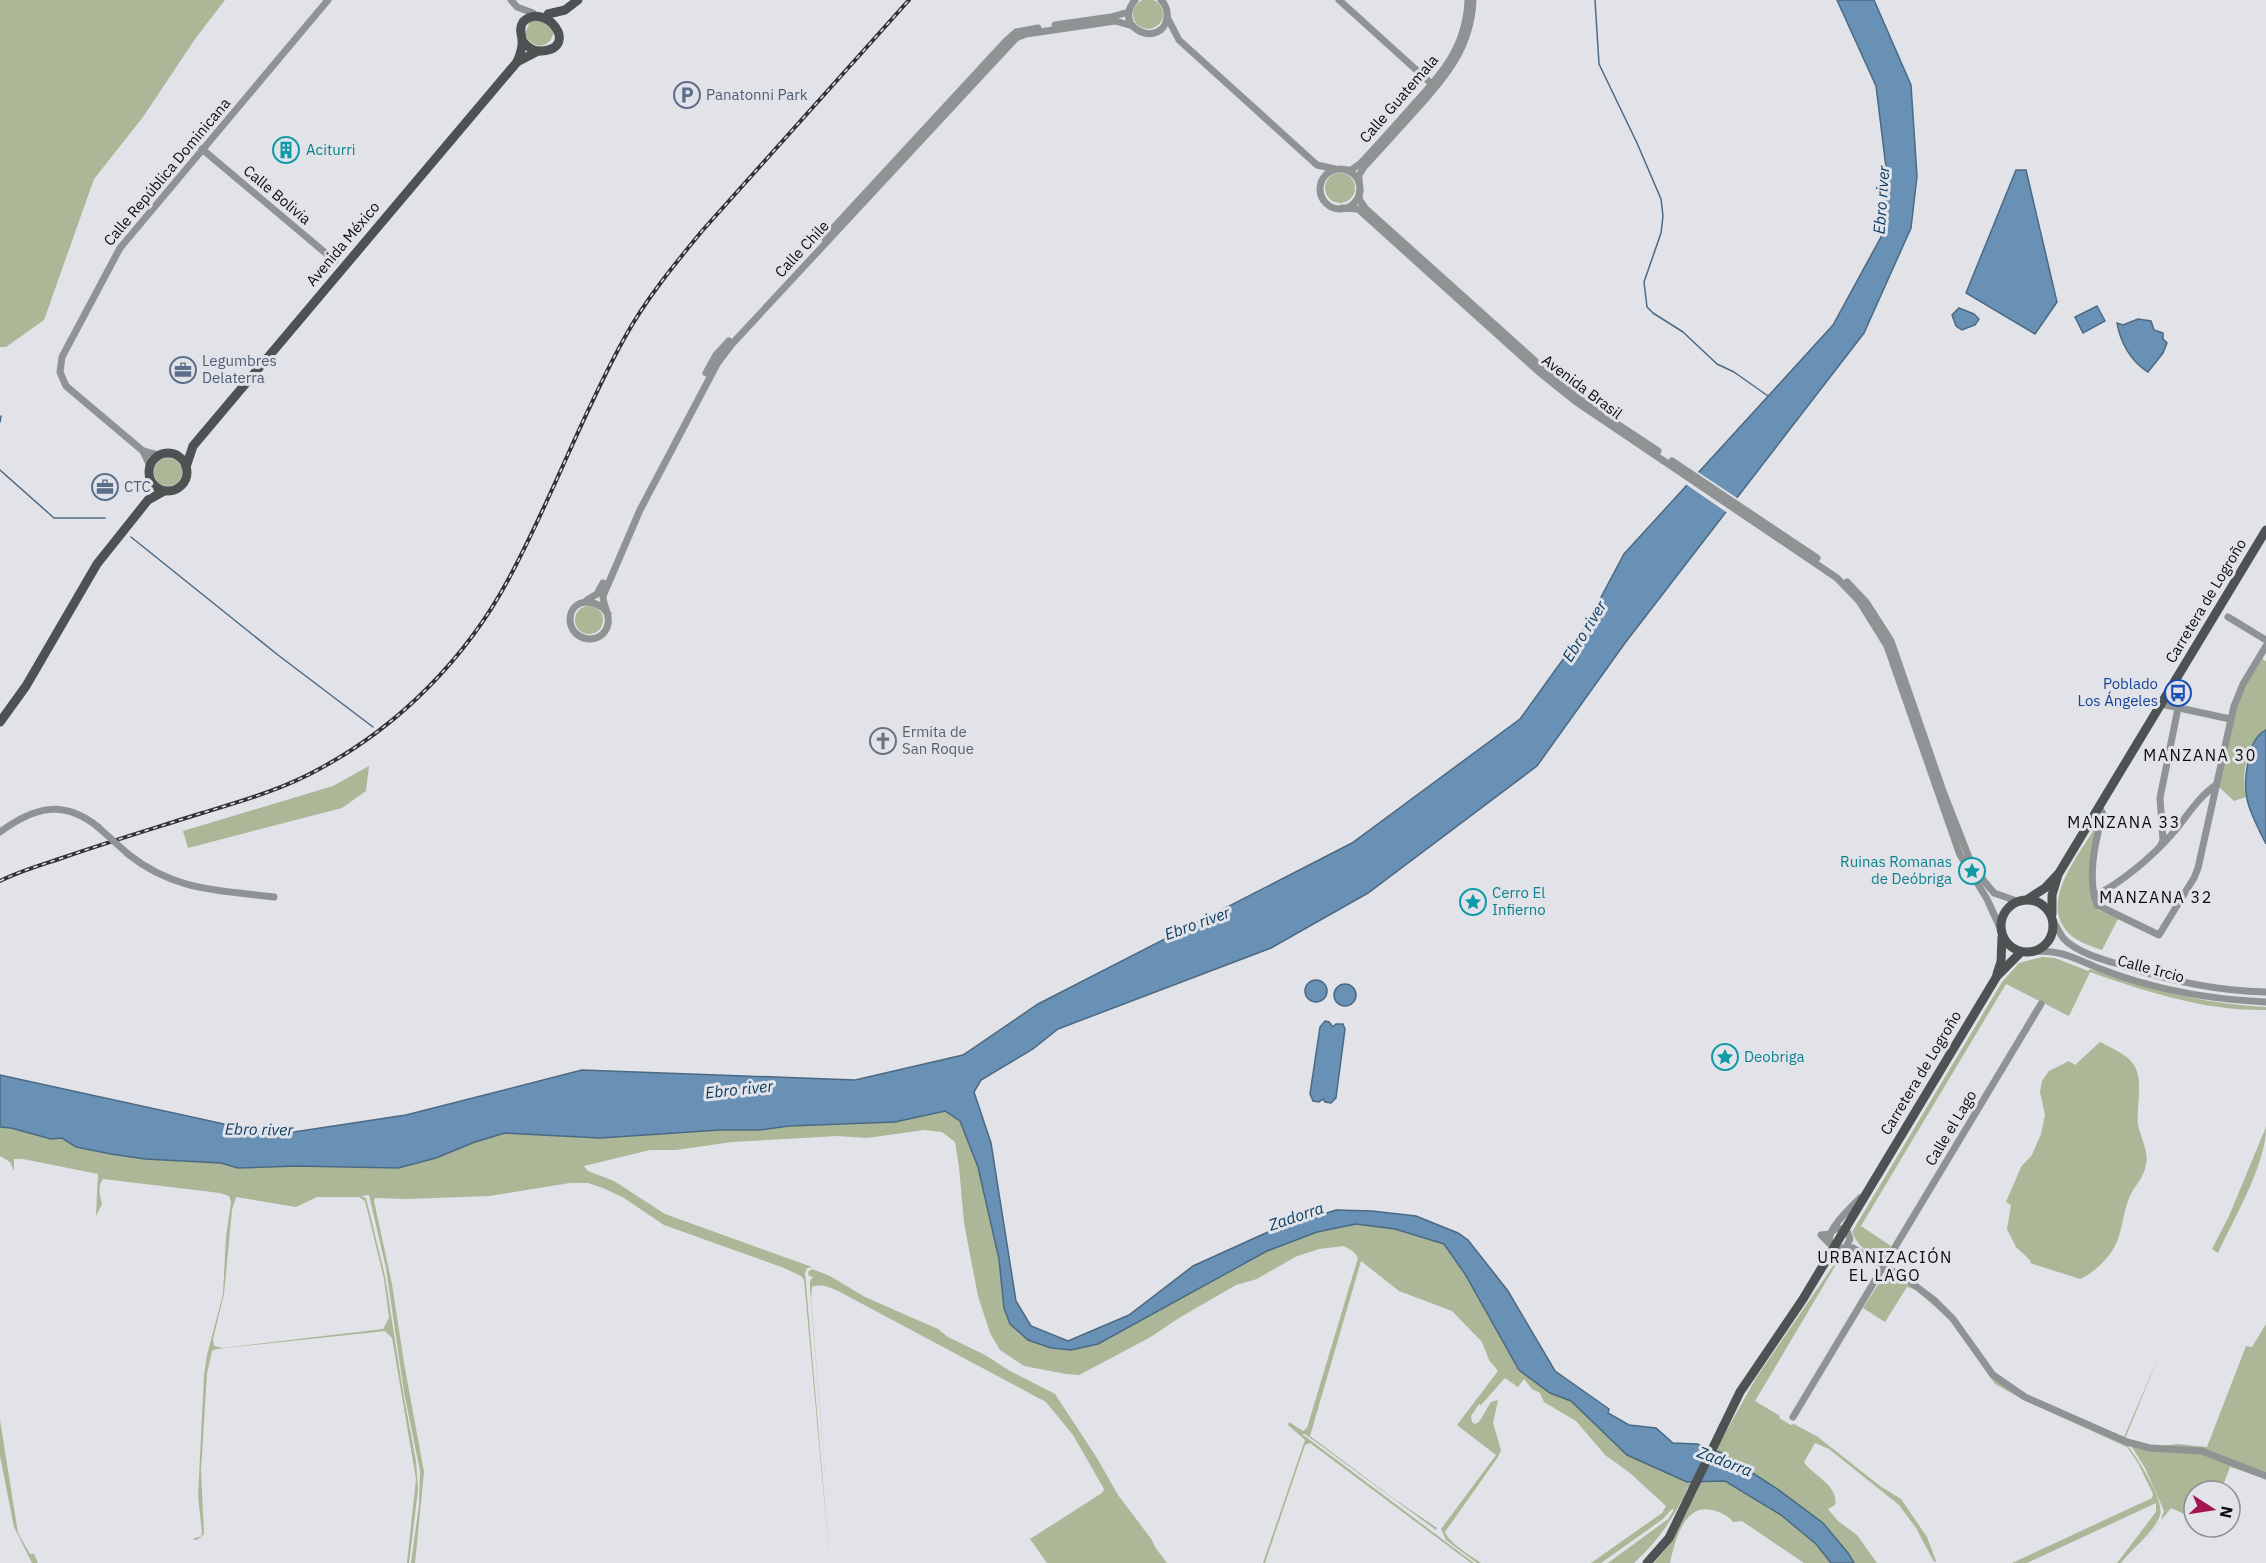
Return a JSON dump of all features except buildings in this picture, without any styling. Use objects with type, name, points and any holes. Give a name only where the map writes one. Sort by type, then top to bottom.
[{"type":"main road","points":[[548,14],[559,28],[559,36],[555,44],[546,50],[531,49],[522,40],[522,24],[525,20],[534,13],[560,12],[574,3]]},
{"type":"main road","points":[[559,28],[574,3]]},
{"type":"main road","name":"Avenida México","points":[[517,62],[522,40]]},
{"type":"main road","name":"Avenida México","points":[[186,467],[193,446],[517,62],[538,51]]},
{"type":"main road","name":"Avenida México","points":[[176,454],[193,446]]},
{"type":"main road","points":[[0,722],[21,695],[50,648],[97,564],[148,500],[164,491],[174,490],[183,485],[187,475],[186,467],[176,454],[158,455],[150,466],[148,500]]},
{"type":"main road","points":[[150,480],[164,491]]},
{"type":"main road","name":"Carretera de Logroño","points":[[2052,918],[2052,895],[2059,873],[2266,530]]},
{"type":"main road","name":"Carretera de Logroño","points":[[2028,899],[2044,888],[2059,873]]},
{"type":"main road","points":[[2028,899],[2043,904],[2052,918],[2053,927],[2047,943],[2032,952],[2022,952],[2007,943],[2002,933],[2004,913],[2017,902],[2028,899]]},
{"type":"main road","name":"Carretera de Logroño","points":[[1997,976],[2002,955],[2002,933]]},
{"type":"main road","name":"Carretera de Logroño","points":[[1679,1515],[1722,1427],[1753,1371],[1836,1247],[1997,976],[2022,952]]},
{"type":"main road","points":[[1638,1563],[1659,1542],[1679,1515]]},
{"type":"main road","points":[[1647,1563],[1669,1538],[1679,1515]]},
{"type":"street","name":"Calle República Dominicana","points":[[150,466],[143,451],[66,386],[61,377],[62,357],[117,252],[328,0]]},
{"type":"street","points":[[511,0],[517,7],[522,24]]},
{"type":"street","points":[[1161,0],[1166,4],[1167,17],[1179,40]]},
{"type":"street","points":[[1339,0],[1434,86]]},
{"type":"street","name":"Calle Guatemala","points":[[1359,187],[1359,175],[1364,167],[1434,86],[1450,62],[1466,21],[1468,0]]},
{"type":"street","name":"Calle Guatemala","points":[[1347,170],[1361,163],[1451,69],[1463,46],[1471,22],[1473,0]]},
{"type":"street","points":[[1131,5],[1132,26]]},
{"type":"street","name":"Calle Chile","points":[[584,602],[595,597],[599,592],[645,492],[716,355],[1007,40],[1017,32],[1024,30],[1111,17],[1131,5]]},
{"type":"street","points":[[517,7],[534,13]]},
{"type":"street","points":[[1155,33],[1163,26],[1167,17]]},
{"type":"street","name":"Calle Chile","points":[[608,614],[603,602],[605,591],[640,510],[717,364],[732,344],[1016,38],[1026,34],[1115,21],[1132,26],[1143,33],[1155,33]]},
{"type":"street","points":[[1155,33],[1179,40],[1317,165],[1347,170],[1356,178],[1359,199],[1389,233]]},
{"type":"street","name":"Calle Bolivia","points":[[202,149],[335,261]]},
{"type":"street","points":[[1317,165],[1324,200],[1335,208],[1358,209],[1389,233]]},
{"type":"street","points":[[1321,182],[1329,172],[1335,169]]},
{"type":"street","points":[[1342,208],[1352,204],[1359,187]]},
{"type":"street","name":"Avenida Brasil","points":[[1389,233],[1539,372],[1575,401],[1779,535],[1837,578],[1859,601],[1887,646],[1941,792]]},
{"type":"street","name":"Calle República Dominicana","points":[[143,451],[158,455]]},
{"type":"street","points":[[584,602],[595,602],[608,614],[608,626],[601,636],[590,640],[574,632],[570,620],[574,609],[584,602]]},
{"type":"street","points":[[2228,617],[2266,640]]},
{"type":"street","points":[[2099,807],[2103,814],[2094,863],[2094,896],[2097,905],[2157,935],[2160,934],[2197,872],[2230,719],[2243,684],[2266,646]]},
{"type":"street","points":[[2170,689],[2170,699],[2178,708]]},
{"type":"street","points":[[2161,704],[2230,719]]},
{"type":"street","points":[[2166,836],[2160,798],[2178,708]]},
{"type":"street","points":[[2094,896],[2108,889],[2160,847],[2166,836],[2204,794],[2216,786]]},
{"type":"street","points":[[1941,792],[1970,860],[1983,881],[1994,893],[2017,902]]},
{"type":"street","points":[[1941,792],[1960,855],[1987,899],[2002,933]]},
{"type":"street","points":[[0,832],[29,813],[49,808],[74,813],[98,827],[145,867],[179,884],[274,897]]},
{"type":"street","name":"Calle Ircio","points":[[2052,918],[2064,939],[2094,956],[2151,975],[2220,989],[2266,992]]},
{"type":"street","name":"Calle Ircio","points":[[2032,952],[2042,950],[2062,953],[2124,978],[2171,990],[2219,998],[2266,1002]]},
{"type":"street","name":"Calle el Lago","points":[[1792,1417],[2041,1004]]},
{"type":"street","name":"Carretera de Logroño","points":[[1831,1232],[1871,1185]]},
{"type":"street","points":[[1853,1248],[1845,1230],[1838,1228],[1831,1232],[1836,1247],[1853,1248],[1910,1282],[1934,1300],[1953,1319],[1993,1375],[2025,1397],[2127,1442],[2150,1448],[2202,1451],[2266,1476]]},
{"type":"street","name":"Carretera de Logroño","points":[[1836,1247],[1848,1245],[1850,1239]]},
{"type":"green space","points":[[1148,-1],[1154,0],[1162,8],[1162,20],[1154,28],[1148,29],[1142,28],[1134,20],[1133,14],[1134,8],[1142,0]]},
{"type":"green space","points":[[0,0],[225,0],[195,39],[143,117],[94,179],[44,320],[6,347],[0,347]]},
{"type":"green space","points":[[538,17],[554,31],[549,41],[541,46],[532,43],[525,34],[530,21]]},
{"type":"green space","points":[[1340,173],[1350,178],[1355,188],[1350,198],[1340,203],[1330,198],[1325,188],[1330,178]]},
{"type":"green space","points":[[168,458],[178,462],[182,472],[178,482],[168,486],[158,482],[154,472],[158,462]]},
{"type":"green space","points":[[589,606],[599,610],[603,620],[599,630],[589,634],[579,630],[575,620],[579,610]]},
{"type":"green space","points":[[2262,659],[2266,661],[2266,730],[2254,741],[2247,759],[2244,779],[2246,797],[2234,801],[2219,787],[2236,708],[2245,687]]},
{"type":"green space","points":[[369,766],[366,791],[342,808],[188,848],[183,831],[333,786]]},
{"type":"green space","points":[[2095,828],[2097,830],[2092,902],[2098,910],[2118,919],[2102,950],[2076,939],[2064,927],[2058,913],[2058,899],[2063,884],[2070,868]]},
{"type":"green space","points":[[2042,957],[2055,958],[2088,971],[2090,969],[2176,994],[2220,1003],[2266,1007],[2266,1010],[2199,1004],[2133,987],[2090,972],[2069,1016],[2006,984],[1861,1226],[1891,1246],[1884,1257],[1869,1253],[1861,1246],[1852,1232],[2002,982],[2019,963]]},
{"type":"green space","points":[[2100,1042],[2127,1058],[2137,1072],[2139,1079],[2138,1124],[2147,1159],[2145,1169],[2128,1201],[2117,1243],[2098,1267],[2080,1279],[2030,1263],[2031,1261],[2016,1247],[2007,1229],[2011,1205],[2006,1202],[2021,1167],[2032,1155],[2041,1134],[2045,1115],[2040,1092],[2042,1081],[2049,1071],[2069,1061],[2075,1065]]},
{"type":"green space","points":[[945,1111],[960,1121],[978,1167],[999,1259],[1004,1308],[1010,1324],[1051,1348],[1071,1350],[1098,1344],[1267,1251],[1317,1232],[1356,1224],[1395,1229],[1444,1244],[1465,1274],[1519,1370],[1550,1393],[1571,1401],[1627,1455],[1687,1482],[1725,1481],[1781,1515],[1816,1544],[1831,1563],[1804,1563],[1742,1521],[1733,1522],[1721,1513],[1702,1509],[1694,1512],[1682,1526],[1670,1563],[1654,1563],[1669,1545],[1697,1491],[1688,1487],[1665,1528],[1634,1563],[1608,1563],[1668,1519],[1674,1510],[1672,1509],[1663,1519],[1601,1563],[1591,1563],[1662,1513],[1666,1506],[1630,1473],[1605,1455],[1576,1421],[1544,1402],[1540,1393],[1532,1389],[1524,1379],[1518,1387],[1505,1378],[1481,1405],[1479,1404],[1471,1416],[1472,1422],[1475,1424],[1479,1422],[1491,1402],[1498,1400],[1493,1423],[1501,1450],[1445,1532],[1456,1545],[1481,1563],[1477,1563],[1446,1540],[1441,1529],[1496,1455],[1457,1425],[1498,1371],[1489,1360],[1482,1342],[1452,1311],[1399,1291],[1361,1261],[1310,1436],[1437,1528],[1436,1530],[1302,1434],[1474,1563],[1310,1443],[1305,1445],[1265,1563],[1263,1563],[1305,1440],[1288,1425],[1289,1422],[1303,1431],[1307,1428],[1358,1258],[1354,1252],[1344,1246],[1319,1249],[1295,1257],[1257,1279],[1236,1285],[1149,1338],[1079,1375],[1024,1366],[1000,1350],[990,1333],[978,1296],[964,1223],[955,1142],[942,1132],[924,1130],[867,1138],[837,1136],[732,1142],[676,1150],[650,1150],[584,1166],[588,1171],[614,1181],[665,1214],[812,1267],[807,1268],[805,1273],[830,1563],[804,1280],[801,1276],[784,1268],[664,1225],[624,1198],[588,1183],[570,1183],[489,1196],[375,1198],[424,1472],[415,1563],[411,1563],[419,1505],[420,1471],[404,1392],[386,1268],[369,1195],[361,1196],[366,1198],[385,1276],[403,1392],[416,1461],[418,1490],[409,1563],[407,1563],[416,1479],[392,1338],[385,1331],[212,1351],[207,1373],[201,1471],[204,1534],[197,1540],[192,1539],[201,1536],[202,1532],[198,1496],[204,1376],[207,1355],[223,1294],[226,1237],[231,1202],[229,1196],[103,1179],[100,1188],[102,1204],[96,1216],[98,1174],[23,1159],[14,1159],[14,1171],[10,1162],[0,1156],[0,1127],[51,1139],[62,1138],[76,1147],[145,1159],[221,1163],[238,1168],[296,1166],[398,1168],[436,1158],[505,1133],[600,1138],[895,1122]],"holes":[[[236,1197],[296,1207],[317,1197],[359,1197],[365,1201],[384,1279],[389,1318],[383,1329],[223,1348],[214,1346],[213,1339],[224,1294],[232,1210]]]},
{"type":"green space","points":[[2266,1127],[2265,1142],[2255,1174],[2218,1253],[2212,1249],[2229,1216]]},
{"type":"green space","points":[[1837,1263],[1755,1401],[1791,1425],[1794,1424],[1818,1437],[1880,1486],[1901,1499],[1927,1537],[1936,1561],[1934,1562],[1916,1528],[1899,1505],[1829,1449],[1815,1443],[1804,1462],[1833,1492],[1835,1505],[1828,1509],[1838,1521],[1857,1535],[1877,1563],[1854,1563],[1848,1553],[1776,1488],[1715,1451],[1756,1378]]},
{"type":"green space","points":[[812,1269],[830,1276],[865,1297],[938,1329],[948,1337],[1055,1394],[1118,1495],[1167,1563],[1047,1563],[1030,1539],[1102,1493],[1104,1489],[1073,1435],[1046,1402],[840,1292],[826,1286],[819,1286],[812,1287],[811,1297],[831,1545],[810,1289],[810,1281],[813,1277],[809,1276],[808,1272]]},
{"type":"green space","points":[[1885,1274],[1909,1284],[1944,1311],[2004,1385],[2126,1444],[2149,1478],[2158,1500],[2160,1515],[2154,1527],[2121,1563],[2117,1563],[2156,1512],[2156,1503],[2027,1563],[2012,1563],[2152,1498],[2153,1494],[2138,1463],[2127,1447],[2024,1400],[1995,1384],[1951,1321],[1916,1290],[1907,1287],[1885,1322],[1863,1308]]},
{"type":"green space","points":[[2266,1324],[2266,1473],[2203,1450],[2161,1446],[2178,1444],[2207,1447],[2246,1346],[2252,1347]]},
{"type":"green space","points":[[2158,1358],[2125,1439],[2142,1444],[2129,1441],[2119,1437],[2121,1435],[2124,1437]]},
{"type":"green space","points":[[0,1420],[18,1533],[38,1563],[32,1563],[14,1527],[0,1456]]},
{"type":"green space","points":[[2132,1447],[2197,1452],[2266,1477],[2266,1479],[2230,1467],[2226,1479],[2182,1479],[2182,1513],[2171,1508],[2133,1555],[2161,1520],[2164,1511],[2145,1468]]},
{"type":"water","points":[[1837,0],[1874,0],[1911,85],[1917,176],[1911,228],[1864,333],[1625,643],[1537,766],[1368,893],[1271,948],[1058,1029],[1033,1049],[981,1080],[974,1092],[991,1143],[1016,1301],[1031,1326],[1068,1341],[1129,1315],[1193,1266],[1268,1232],[1336,1210],[1416,1216],[1458,1233],[1468,1240],[1508,1291],[1555,1371],[1609,1409],[1608,1413],[1629,1425],[1656,1428],[1673,1443],[1697,1444],[1722,1453],[1776,1488],[1823,1523],[1854,1563],[1831,1563],[1816,1544],[1781,1515],[1725,1481],[1687,1482],[1627,1455],[1571,1401],[1550,1393],[1519,1370],[1465,1274],[1444,1244],[1395,1229],[1356,1224],[1317,1232],[1267,1251],[1098,1344],[1071,1350],[1051,1348],[1028,1340],[1010,1324],[1004,1308],[999,1259],[978,1167],[960,1121],[945,1111],[895,1122],[600,1138],[505,1133],[436,1158],[398,1168],[296,1166],[238,1168],[221,1163],[145,1159],[76,1147],[62,1138],[51,1139],[0,1127],[0,1075],[274,1135],[406,1115],[582,1070],[855,1080],[963,1055],[1038,1004],[1352,843],[1520,719],[1582,633],[1624,554],[1833,325],[1881,237],[1888,184],[1876,86]]},
{"type":"water","points":[[2016,170],[2026,170],[2057,302],[2035,334],[1966,293]]},
{"type":"water","points":[[2097,306],[2105,321],[2083,333],[2075,317]]},
{"type":"water","points":[[1959,308],[1974,314],[1979,319],[1975,325],[1962,330],[1956,326],[1952,315]]},
{"type":"water","points":[[2138,319],[2151,321],[2154,330],[2163,333],[2163,339],[2167,343],[2163,353],[2148,372],[2127,350],[2117,323],[2123,325]]},
{"type":"water","points":[[2266,730],[2266,844],[2251,812],[2245,782],[2251,749],[2257,738]]},
{"type":"water","points":[[1316,980],[1324,983],[1327,991],[1324,999],[1316,1002],[1308,999],[1305,991],[1308,983]]},
{"type":"water","points":[[1345,984],[1353,987],[1356,995],[1353,1003],[1345,1006],[1337,1003],[1334,995],[1337,987]]},
{"type":"water","points":[[1325,1021],[1333,1027],[1336,1024],[1343,1024],[1345,1029],[1336,1098],[1331,1103],[1323,1099],[1319,1102],[1313,1101],[1310,1094],[1320,1027]]},
{"type":"pier","points":[[1695,470],[1740,500],[1729,514],[1684,483]]},
{"type":"waterway","points":[[1595,0],[1599,64],[1661,199],[1663,216],[1661,233],[1644,282],[1647,307],[1683,332],[1717,364],[1734,372],[1768,396]]},
{"type":"waterway","points":[[0,422],[1,416]]},
{"type":"waterway","points":[[0,470],[54,518],[105,518]]},
{"type":"waterway","points":[[131,537],[278,655],[373,727]]},
{"type":"railway","points":[[0,881],[38,866],[247,799],[292,782],[350,751],[377,732],[428,688],[472,636],[508,580],[609,367],[651,296],[702,231],[909,0]]},
{"type":"place","name":"Panatonni Park","points":[[687,95]]},
{"type":"place","name":"Aciturri","points":[[286,150]]},
{"type":"place","name":"Legumbres Delaterra","points":[[183,370]]},
{"type":"place","name":"CTC","points":[[105,487]]},
{"type":"place","name":"Poblado Los Ángeles","points":[[2178,693]]},
{"type":"place","name":"Ermita de San Roque","points":[[883,741]]},
{"type":"place","name":"Ruinas Romanas de Deóbriga","points":[[1972,871]]},
{"type":"place","name":"Cerro El Infierno","points":[[1473,902]]},
{"type":"place","name":"Deobriga","points":[[1725,1057]]},
{"type":"district","name":"MANZANA 30","points":[[2200,755]]},
{"type":"district","name":"MANZANA 33","points":[[2124,822]]},
{"type":"district","name":"MANZANA 32","points":[[2156,897]]},
{"type":"district","name":"URBANIZACIÓN EL LAGO","points":[[1885,1266]]},
{"type":"water label","name":"Ebro river","points":[[1881,200]]},
{"type":"water label","name":"Ebro river","points":[[1584,631]]},
{"type":"water label","name":"Ebro river","points":[[1197,923]]},
{"type":"water label","name":"Ebro river","points":[[739,1089]]},
{"type":"water label","name":"Ebro river","points":[[259,1129]]},
{"type":"water label","name":"Zadorra","points":[[1296,1216]]},
{"type":"water label","name":"Zadorra","points":[[1725,1461]]}]
